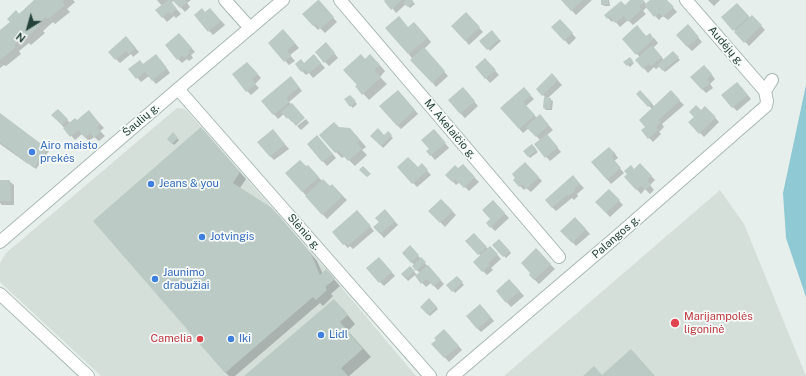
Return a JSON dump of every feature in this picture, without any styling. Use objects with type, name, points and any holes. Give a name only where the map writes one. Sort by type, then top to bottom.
[{"type":"street","points":[[226,0],[250,28]]},
{"type":"street","name":"Šaulių g.","points":[[0,242],[283,0]]},
{"type":"street","name":"M. Akelaičio g.","points":[[340,0],[559,257]]},
{"type":"street","name":"Audėjų g.","points":[[686,0],[766,91]]},
{"type":"street","name":"Palangos g.","points":[[453,376],[615,238],[766,106],[766,91],[772,80]]},
{"type":"street","name":"Slėnio g.","points":[[178,89],[430,376]]},
{"type":"street","points":[[0,294],[88,376]]},
{"type":"shaded area","points":[[177,108],[185,109],[326,269],[416,376],[101,376],[0,282],[0,263],[6,253]]},
{"type":"shaded area","name":"Marijampolės ligoninė","points":[[720,190],[744,224],[806,376],[504,376]]},
{"type":"water","points":[[806,85],[806,297],[786,238],[783,193]]},
{"type":"building","points":[[34,0],[64,0],[62,2],[65,5],[48,19],[46,17],[38,24],[40,26],[24,39],[22,37],[14,45],[16,47],[0,60],[0,30],[10,22],[7,19],[16,10],[19,14]]},
{"type":"building","points":[[170,0],[177,9],[171,14],[169,12],[162,18],[155,10]]},
{"type":"building","points":[[172,0],[185,0],[187,2],[180,8]]},
{"type":"building","points":[[318,0],[334,17],[320,29],[316,24],[313,26],[302,14]]},
{"type":"building","points":[[402,0],[391,10],[384,1]]},
{"type":"building","points":[[406,0],[412,0],[414,2],[408,7],[403,3]]},
{"type":"building","points":[[561,0],[583,0],[571,11]]},
{"type":"building","points":[[601,0],[608,0],[608,4],[601,5]]},
{"type":"building","points":[[630,0],[643,0],[645,2],[639,6],[642,9],[628,22],[624,16],[615,23],[609,16],[607,19],[604,15],[621,1],[625,5]]},
{"type":"building","points":[[650,0],[667,0],[674,7],[663,17],[659,13],[654,17],[644,5]]},
{"type":"building","points":[[737,3],[749,16],[733,31],[721,17]]},
{"type":"building","points":[[202,8],[205,12],[210,8],[221,21],[208,32],[194,15]]},
{"type":"building","points":[[466,12],[480,27],[465,41],[451,26]]},
{"type":"building","points":[[752,15],[762,25],[744,43],[734,32]]},
{"type":"building","points":[[399,16],[408,27],[414,22],[428,38],[408,54],[385,28]]},
{"type":"building","points":[[560,19],[573,33],[564,41],[551,27]]},
{"type":"building","points":[[688,24],[699,37],[687,47],[676,35]]},
{"type":"building","points":[[637,25],[646,36],[650,33],[654,39],[636,55],[622,39]]},
{"type":"building","points":[[283,29],[295,43],[287,51],[291,56],[284,62],[268,43]]},
{"type":"building","points":[[492,30],[499,39],[487,50],[479,41]]},
{"type":"building","points":[[179,33],[192,48],[188,51],[190,53],[184,58],[182,55],[177,60],[165,45]]},
{"type":"building","points":[[126,36],[136,48],[129,54],[126,51],[115,60],[108,52]]},
{"type":"building","points":[[326,42],[335,53],[324,63],[315,52]]},
{"type":"building","points":[[652,45],[662,57],[651,66],[649,64],[643,69],[635,60]]},
{"type":"building","points":[[424,47],[445,71],[432,83],[410,60]]},
{"type":"building","points":[[673,51],[679,57],[663,71],[657,65]]},
{"type":"building","points":[[156,54],[167,68],[152,81],[145,72],[136,79],[128,69],[140,60],[143,64]]},
{"type":"building","points":[[314,54],[321,63],[308,74],[304,69],[301,72],[295,64],[301,59],[304,63]]},
{"type":"building","points":[[361,54],[365,59],[370,54],[380,65],[374,70],[381,77],[362,95],[355,86],[357,85],[343,70]]},
{"type":"building","points":[[630,57],[633,61],[627,66],[623,62]]},
{"type":"building","points":[[485,58],[496,70],[485,79],[475,67]]},
{"type":"building","points":[[247,62],[258,74],[252,79],[256,84],[246,92],[232,74]]},
{"type":"building","points":[[704,65],[712,74],[707,79],[710,83],[702,90],[690,77]]},
{"type":"building","points":[[552,73],[558,80],[542,96],[536,89]]},
{"type":"building","points":[[291,76],[299,87],[286,98],[290,102],[273,115],[261,101]]},
{"type":"building","points":[[737,82],[748,95],[732,108],[721,95]]},
{"type":"building","points":[[463,87],[475,101],[460,114],[448,100]]},
{"type":"building","points":[[524,87],[531,95],[523,102],[535,115],[519,129],[500,108]]},
{"type":"building","points":[[398,90],[415,110],[397,126],[379,106]]},
{"type":"building","points":[[640,90],[652,103],[648,107],[636,94]]},
{"type":"building","points":[[671,90],[680,100],[659,120],[661,122],[656,127],[658,130],[648,139],[641,130],[645,127],[639,120]]},
{"type":"building","points":[[350,95],[356,101],[350,107],[344,99]]},
{"type":"building","points":[[544,97],[551,98],[550,109],[543,108]]},
{"type":"building","points":[[292,103],[305,118],[296,126],[281,112]]},
{"type":"building","points":[[696,105],[701,110],[705,106],[716,117],[699,134],[688,122],[694,117],[689,112]]},
{"type":"building","points":[[58,109],[68,119],[62,125],[51,115]]},
{"type":"building","points":[[89,110],[100,124],[97,127],[101,132],[94,138],[90,133],[85,138],[78,130],[70,137],[63,128],[75,118],[77,120]]},
{"type":"building","points":[[0,113],[48,149],[34,168],[0,142]]},
{"type":"building","points":[[540,114],[549,125],[536,137],[526,127]]},
{"type":"building","points":[[334,122],[339,127],[350,128],[360,140],[357,143],[362,149],[348,161],[338,150],[335,153],[319,135]]},
{"type":"building","name":"Jotvingis","points":[[201,127],[240,172],[233,183],[272,208],[311,254],[320,275],[326,269],[335,279],[325,287],[327,290],[316,300],[313,297],[225,373],[93,221]]},
{"type":"building","points":[[378,128],[384,135],[388,131],[392,135],[381,146],[370,136]]},
{"type":"building","points":[[273,129],[285,144],[270,157],[257,142]]},
{"type":"building","points":[[434,129],[446,143],[430,156],[426,151],[429,149],[421,140]]},
{"type":"building","points":[[173,132],[178,138],[172,144],[167,139]]},
{"type":"building","points":[[547,134],[558,147],[545,158],[534,144]]},
{"type":"building","points":[[317,135],[333,154],[322,162],[307,144]]},
{"type":"building","points":[[532,144],[537,150],[528,157],[523,151]]},
{"type":"building","points":[[609,147],[615,153],[611,156],[621,168],[607,180],[591,162]]},
{"type":"building","points":[[408,157],[418,167],[422,163],[428,170],[412,184],[397,167]]},
{"type":"building","points":[[300,160],[306,166],[308,165],[319,177],[302,192],[285,173]]},
{"type":"building","points":[[525,162],[539,177],[526,189],[522,184],[519,187],[513,180],[515,178],[512,174]]},
{"type":"building","points":[[640,163],[652,176],[647,180],[651,185],[645,190],[641,186],[636,190],[624,177],[627,174],[624,171],[631,165],[634,169]]},
{"type":"building","points":[[463,164],[475,177],[464,188],[455,179],[452,182],[445,175],[455,165],[458,168]]},
{"type":"building","points":[[363,166],[371,174],[367,177],[359,170]]},
{"type":"building","points":[[573,175],[580,184],[574,189],[575,191],[569,196],[567,195],[552,208],[545,200]]},
{"type":"building","points":[[323,179],[330,186],[332,184],[343,196],[322,215],[305,196]]},
{"type":"building","points":[[0,180],[10,180],[11,201],[0,201]]},
{"type":"building","points":[[609,189],[620,200],[606,213],[595,202]]},
{"type":"building","points":[[441,199],[453,211],[440,223],[428,211]]},
{"type":"building","points":[[493,200],[505,213],[490,228],[486,223],[490,219],[482,210]]},
{"type":"building","points":[[385,209],[395,221],[380,234],[373,227],[379,222],[375,218]]},
{"type":"building","points":[[357,210],[371,226],[348,246],[346,243],[343,245],[332,232]]},
{"type":"building","points":[[575,217],[586,229],[572,243],[560,231]]},
{"type":"building","points":[[474,233],[487,247],[478,255],[465,241]]},
{"type":"building","points":[[499,239],[510,251],[503,257],[492,245]]},
{"type":"building","points":[[410,245],[419,255],[411,263],[402,253]]},
{"type":"building","points":[[490,246],[498,254],[488,263],[490,265],[482,272],[473,262]]},
{"type":"building","points":[[536,248],[551,264],[534,280],[521,263]]},
{"type":"building","points":[[379,257],[392,272],[379,283],[366,268]]},
{"type":"building","points":[[421,257],[426,262],[416,271],[412,266]]},
{"type":"building","points":[[428,265],[441,280],[433,286],[427,279],[421,284],[415,276]]},
{"type":"building","points":[[410,266],[415,271],[406,279],[401,274]]},
{"type":"building","points":[[457,276],[463,282],[452,292],[446,285]]},
{"type":"building","points":[[509,279],[520,291],[506,303],[496,291]]},
{"type":"building","points":[[429,298],[437,307],[428,315],[420,307]]},
{"type":"building","name":"Lidl","points":[[334,299],[348,315],[340,322],[363,349],[341,368],[348,376],[244,376]]},
{"type":"building","points":[[480,304],[491,317],[477,329],[466,316]]},
{"type":"building","points":[[444,329],[459,346],[444,358],[431,344],[436,340],[434,338]]},
{"type":"building","points":[[631,349],[655,376],[583,376],[594,366],[602,375]]},
{"type":"place","name":"Airo maisto prekės","points":[[32,152]]},
{"type":"place","name":"Jeans & you","points":[[151,184]]},
{"type":"place","name":"Jotvingis","points":[[202,237]]},
{"type":"place","name":"Jaunimo drabužiai","points":[[155,279]]},
{"type":"place","name":"Marijampolės ligoninė","points":[[675,323]]},
{"type":"place","name":"Lidl","points":[[321,335]]},
{"type":"place","name":"Camelia","points":[[200,339]]},
{"type":"place","name":"Iki","points":[[231,339]]}]
